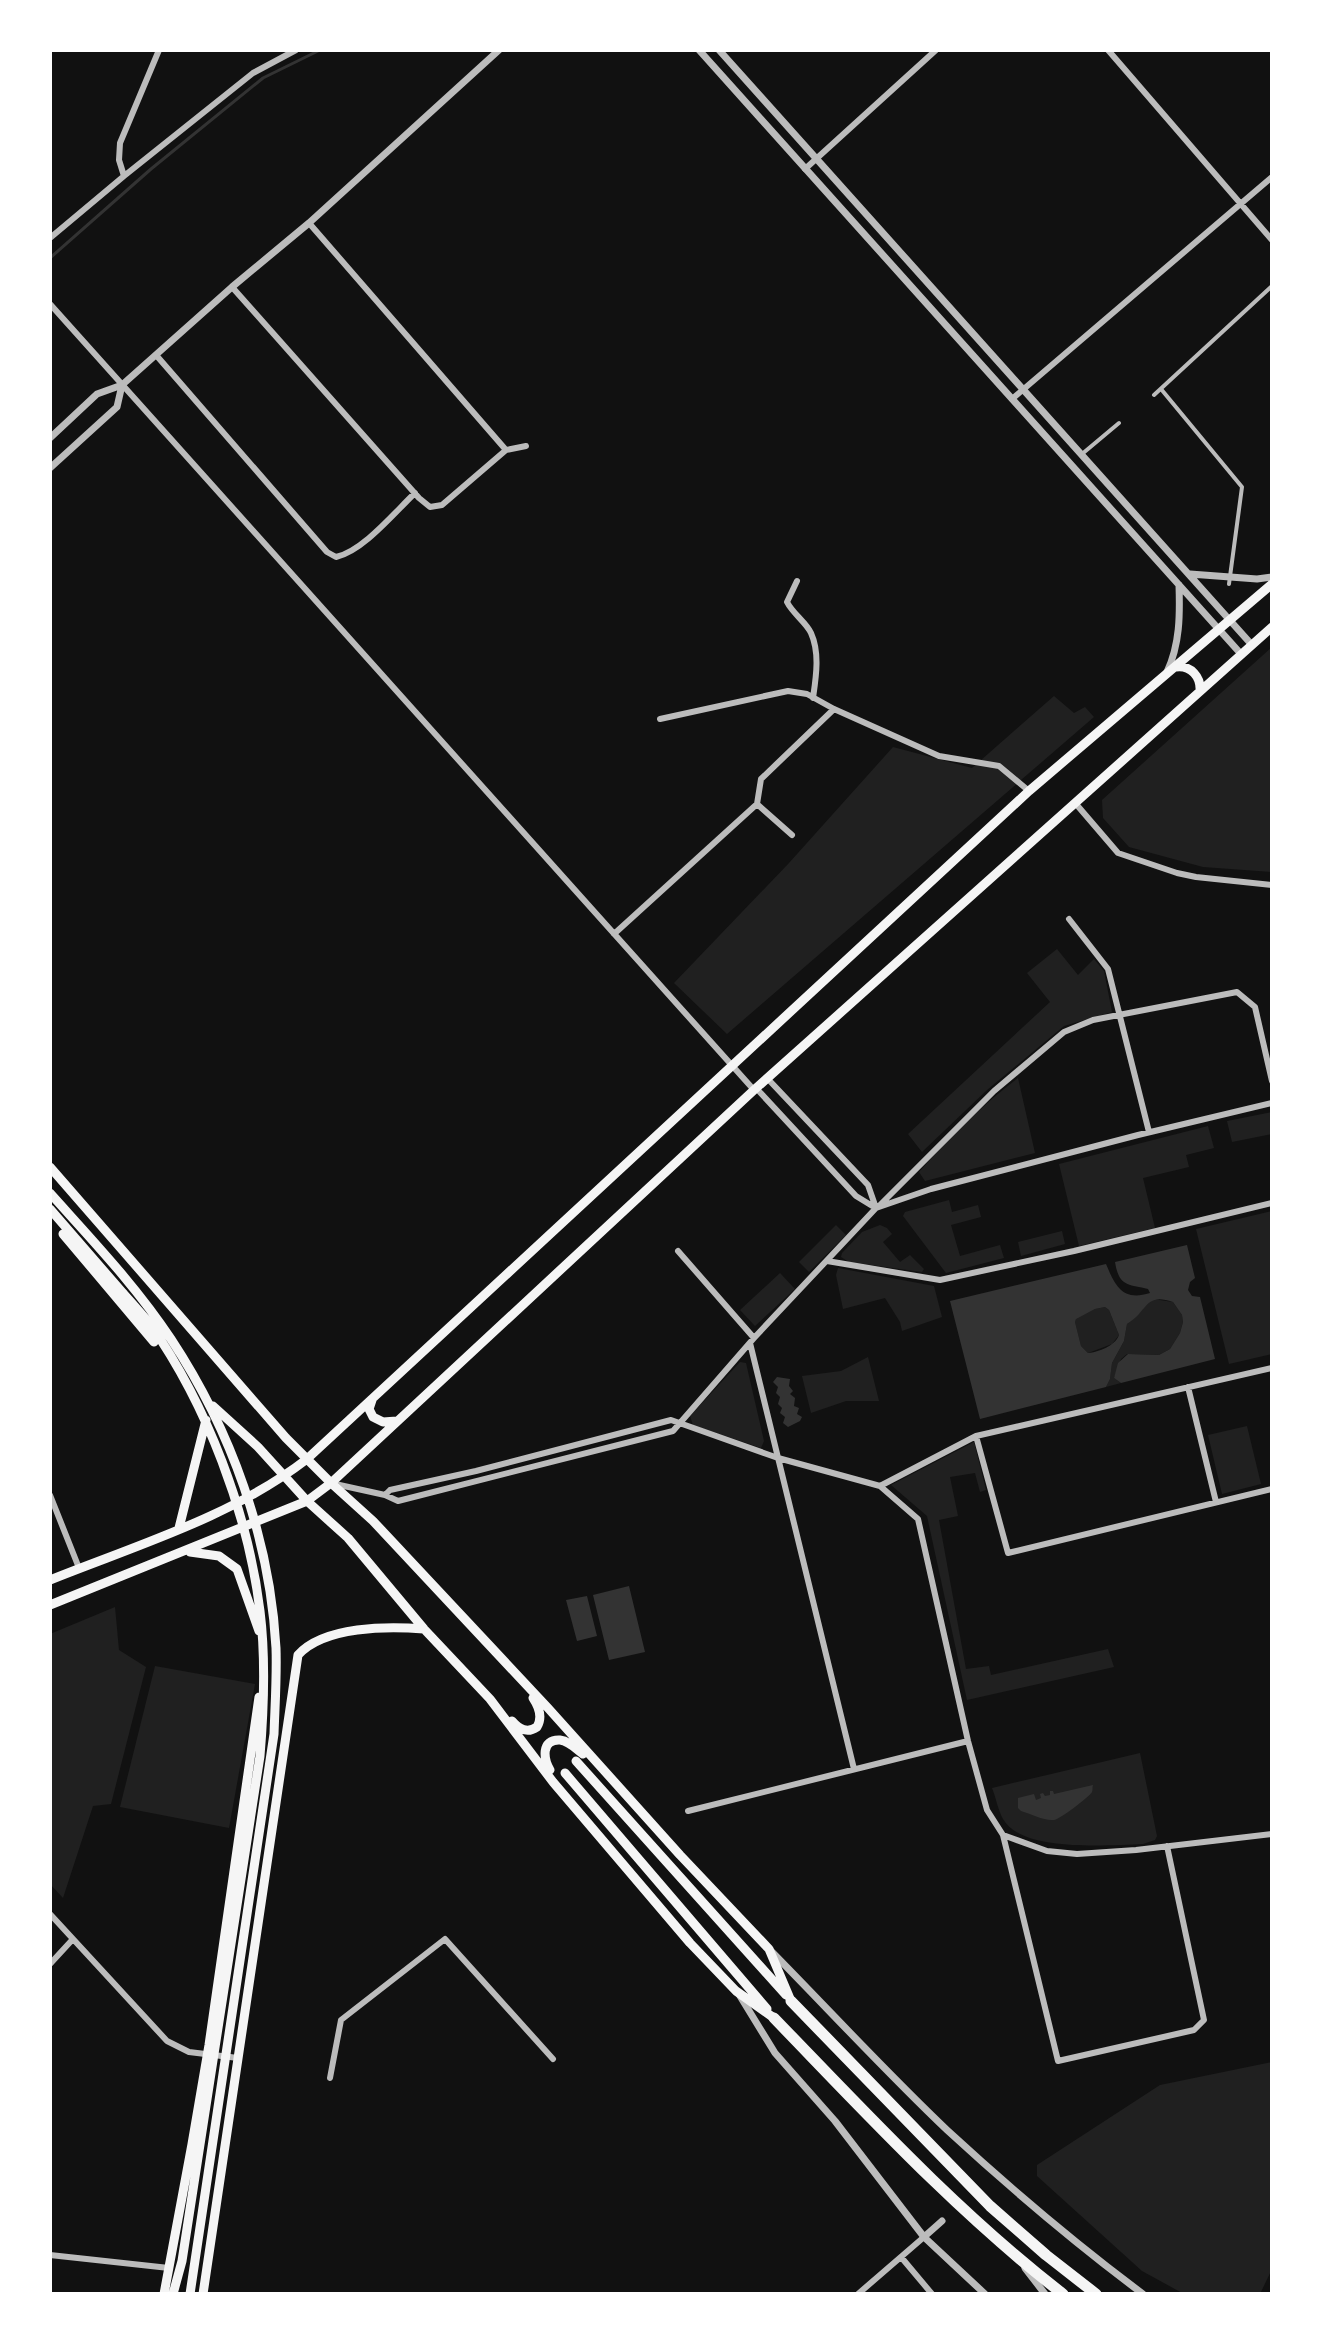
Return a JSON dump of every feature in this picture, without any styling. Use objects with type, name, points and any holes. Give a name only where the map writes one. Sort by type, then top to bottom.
[{"type":"highway","points":[[791,2001],[990,2206],[1046,2255],[1095,2292]]},
{"type":"highway","points":[[774,2018],[931,2179],[1019,2259],[1063,2294]]},
{"type":"main road","points":[[50,1580],[238,1504],[284,1477],[307,1459],[1029,791],[1272,584]]},
{"type":"main road","points":[[50,1605],[307,1501],[331,1483],[767,1078],[1272,627]]},
{"type":"main road","points":[[1171,671],[1181,666],[1190,669],[1198,677],[1200,691]]},
{"type":"main road","points":[[50,1167],[286,1438],[373,1521],[769,1949],[791,2001]]},
{"type":"main road","points":[[50,1193],[126,1279],[169,1337],[197,1381],[227,1440],[257,1530],[276,1646],[274,1734],[190,2294]]},
{"type":"main road","points":[[50,1209],[149,1324],[192,1395],[216,1443],[240,1518],[260,1610],[264,1709],[260,1756],[182,2261],[173,2294]]},
{"type":"main road","points":[[50,1218],[196,1391],[258,1447],[307,1501],[348,1538],[424,1629],[518,1728],[533,1730],[540,1722],[539,1708],[521,1680]]},
{"type":"main road","points":[[179,1528],[207,1416],[196,1391]]},
{"type":"main road","points":[[372,1400],[369,1409],[373,1417],[383,1422],[397,1421]]},
{"type":"main road","points":[[164,2294],[207,2056],[262,1677],[260,1633],[237,1569],[219,1556],[186,1551]]},
{"type":"main road","points":[[203,2294],[298,1655],[306,1646],[359,1630],[424,1629]]},
{"type":"main road","points":[[490,1699],[569,1800],[690,1943],[736,1991],[774,2018]]},
{"type":"main road","points":[[569,1800],[545,1762],[544,1753],[550,1743],[562,1740],[572,1745],[604,1771]]},
{"type":"main road","points":[[576,1761],[791,2001]]},
{"type":"main road","points":[[565,1773],[774,2018]]},
{"type":"street","points":[[124,176],[119,160],[120,143],[159,50]]},
{"type":"street","points":[[50,238],[253,73],[296,50]]},
{"type":"street","points":[[50,438],[97,394],[122,385],[309,223],[499,50]]},
{"type":"street","points":[[699,50],[1241,654]]},
{"type":"street","points":[[719,50],[1252,645]]},
{"type":"street","points":[[805,169],[936,50]]},
{"type":"street","points":[[1108,50],[1272,240]]},
{"type":"street","points":[[1012,399],[1272,177]]},
{"type":"street","points":[[309,223],[506,450]]},
{"type":"street","points":[[1154,395],[1272,286]]},
{"type":"street","points":[[232,287],[430,507],[442,505],[506,450],[526,446]]},
{"type":"street","points":[[50,304],[731,1065],[856,1196],[876,1208]]},
{"type":"street","points":[[156,355],[327,552],[336,557],[347,555],[415,493]]},
{"type":"street","points":[[50,468],[117,407],[122,385]]},
{"type":"street","points":[[1161,389],[1242,487],[1230,580]]},
{"type":"street","points":[[1082,454],[1119,423]]},
{"type":"street","points":[[1189,574],[1230,580],[1272,577]]},
{"type":"street","points":[[797,581],[787,602],[811,631],[816,664],[813,698]]},
{"type":"street","points":[[1171,671],[1178,634],[1179,585]]},
{"type":"street","points":[[660,719],[788,691],[807,694],[939,756],[999,766],[1029,791]]},
{"type":"street","points":[[614,934],[757,804],[761,779],[834,709]]},
{"type":"street","points":[[757,804],[792,835]]},
{"type":"street","points":[[1076,804],[1118,853],[1196,877],[1272,885]]},
{"type":"street","points":[[1069,919],[1108,969],[1149,1132]]},
{"type":"street","points":[[331,1483],[385,1495],[398,1501],[673,1431],[752,1340],[876,1208],[994,1091],[1064,1032],[1093,1020],[1237,992],[1255,1007],[1272,1081]]},
{"type":"street","points":[[767,1078],[868,1185],[876,1208]]},
{"type":"street","points":[[876,1208],[931,1189],[1272,1103]]},
{"type":"street","points":[[827,1261],[940,1280],[1272,1203]]},
{"type":"street","points":[[678,1251],[752,1340],[854,1769]]},
{"type":"street","points":[[880,1486],[976,1436],[1272,1368]]},
{"type":"street","points":[[1188,1387],[1216,1502]]},
{"type":"street","points":[[385,1495],[390,1490],[671,1420],[778,1458],[880,1486],[918,1519],[968,1741],[987,1810],[1003,1835],[1058,2061],[1194,2030],[1204,2020],[1167,1846]]},
{"type":"street","points":[[976,1436],[1008,1553],[1272,1489]]},
{"type":"street","points":[[50,1495],[79,1568]]},
{"type":"street","points":[[688,1811],[968,1741]]},
{"type":"street","points":[[1003,1835],[1057,1853],[1136,1850],[1272,1834]]},
{"type":"street","points":[[50,1914],[167,2041],[189,2052],[238,2058]]},
{"type":"street","points":[[50,1964],[73,1939]]},
{"type":"street","points":[[330,2078],[341,2020],[445,1939],[553,2059]]},
{"type":"street","points":[[769,1949],[945,2128],[1085,2251],[1143,2294]]},
{"type":"street","points":[[736,1991],[775,2053],[835,2121],[924,2237],[985,2294]]},
{"type":"street","points":[[988,2181],[995,2174]]},
{"type":"street","points":[[858,2294],[942,2221]]},
{"type":"street","points":[[50,2255],[169,2268]]},
{"type":"street","points":[[901,2257],[932,2294]]},
{"type":"street","points":[[1019,2259],[1045,2294]]},
{"type":"shaded area","points":[[1272,647],[1272,872],[1203,867],[1129,847],[1103,818],[1102,800]]},
{"type":"shaded area","points":[[1054,696],[1074,713],[1085,707],[1094,717],[727,1034],[674,983],[789,863],[893,747],[972,768]]},
{"type":"shaded area","points":[[1057,949],[1078,975],[1094,959],[1104,971],[1112,1012],[1064,1026],[987,1090],[922,1152],[908,1134],[1050,1002],[1027,973]]},
{"type":"shaded area","points":[[1018,1078],[1035,1153],[925,1181],[919,1172],[930,1159]]},
{"type":"shaded area","points":[[1272,1112],[1272,1134],[1232,1142],[1227,1121]]},
{"type":"shaded area","points":[[1208,1126],[1214,1148],[1186,1155],[1189,1167],[1143,1178],[1155,1228],[1079,1246],[1059,1164]]},
{"type":"shaded area","points":[[949,1200],[952,1212],[978,1205],[981,1217],[951,1225],[960,1256],[1000,1245],[1004,1258],[946,1273],[903,1216],[905,1212]]},
{"type":"shaded area","points":[[1272,1211],[1272,1354],[1229,1364],[1196,1229]]},
{"type":"shaded area","points":[[836,1225],[846,1235],[809,1272],[799,1262]]},
{"type":"shaded area","points":[[880,1225],[892,1234],[883,1242],[900,1262],[910,1255],[924,1269],[922,1272],[849,1262],[841,1257],[862,1232]]},
{"type":"shaded area","points":[[1062,1231],[1065,1244],[1021,1256],[1018,1242]]},
{"type":"shaded area","points":[[1187,1245],[1195,1278],[1188,1290],[1192,1296],[1200,1297],[1215,1359],[1121,1383],[1114,1378],[1118,1363],[1128,1354],[1159,1355],[1170,1349],[1180,1333],[1182,1315],[1173,1302],[1151,1301],[1127,1324],[1124,1341],[1112,1363],[1106,1387],[980,1419],[950,1301],[1106,1264],[1121,1290],[1133,1295],[1150,1293],[1148,1289],[1122,1280],[1115,1262]],"holes":[[[1105,1307],[1119,1335],[1106,1348],[1088,1353],[1081,1346],[1076,1319],[1095,1309]]]},
{"type":"shaded area","points":[[838,1268],[934,1286],[942,1317],[902,1331],[885,1298],[843,1309],[836,1275]]},
{"type":"shaded area","points":[[780,1273],[795,1289],[755,1326],[740,1310]]},
{"type":"shaded area","points":[[1153,1299],[1173,1302],[1182,1315],[1180,1333],[1170,1349],[1159,1355],[1127,1354],[1121,1359],[1114,1378],[1121,1383],[1106,1387],[1112,1363],[1124,1341],[1127,1324]]},
{"type":"shaded area","points":[[1105,1307],[1119,1335],[1112,1344],[1088,1353],[1081,1346],[1076,1318]]},
{"type":"shaded area","points":[[868,1357],[879,1401],[846,1401],[811,1413],[802,1376],[841,1371]]},
{"type":"shaded area","points":[[740,1362],[746,1363],[764,1441],[761,1448],[693,1425],[690,1416]]},
{"type":"shaded area","points":[[777,1377],[790,1379],[789,1386],[793,1391],[790,1394],[795,1398],[794,1406],[799,1408],[797,1414],[802,1417],[788,1427],[783,1423],[785,1417],[780,1413],[780,1397],[776,1393],[778,1387],[773,1382]]},
{"type":"shaded area","points":[[1247,1426],[1261,1484],[1222,1494],[1208,1435]]},
{"type":"shaded area","points":[[974,1442],[986,1490],[980,1492],[975,1473],[950,1477],[958,1516],[939,1520],[966,1669],[989,1666],[991,1675],[1108,1649],[1114,1667],[967,1700],[927,1516],[891,1485]]},
{"type":"shaded area","points":[[629,1586],[645,1652],[609,1660],[593,1595]]},
{"type":"shaded area","points":[[587,1596],[597,1636],[577,1641],[566,1600]]},
{"type":"shaded area","points":[[115,1607],[119,1650],[146,1667],[111,1804],[93,1806],[63,1898],[50,1884],[50,1634]]},
{"type":"shaded area","points":[[155,1666],[255,1684],[229,1828],[120,1807]]},
{"type":"shaded area","points":[[1140,1753],[1157,1836],[1155,1840],[1143,1844],[1109,1845],[1047,1842],[1013,1830],[1001,1815],[992,1788]]},
{"type":"shaded area","points":[[1093,1785],[1092,1792],[1086,1798],[1054,1820],[1018,1808],[1018,1798],[1034,1794],[1036,1800],[1041,1798],[1040,1794],[1050,1795],[1050,1791],[1054,1794]]},
{"type":"shaded area","points":[[1272,2062],[1272,2269],[1260,2294],[1184,2294],[1142,2271],[1037,2176],[1037,2165],[1160,2085]]},
{"type":"waterway","points":[[50,258],[151,169],[263,78],[320,50]]}]
